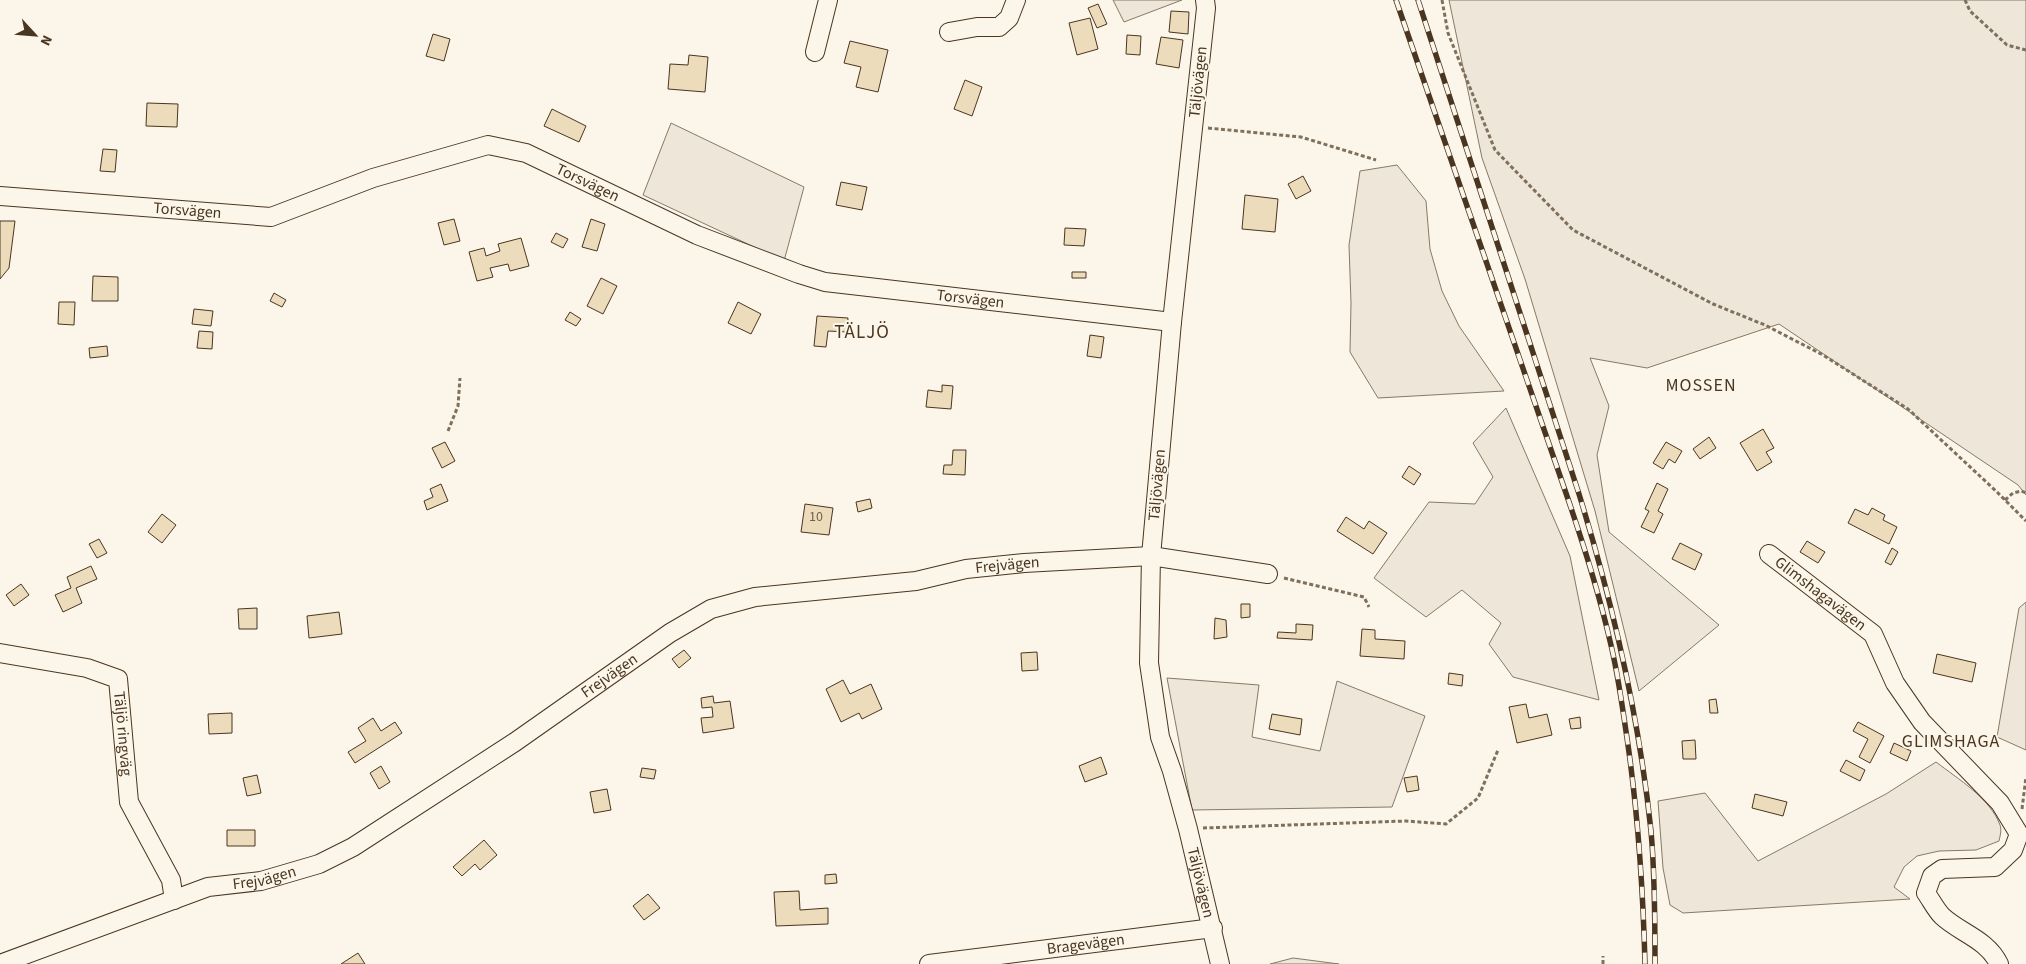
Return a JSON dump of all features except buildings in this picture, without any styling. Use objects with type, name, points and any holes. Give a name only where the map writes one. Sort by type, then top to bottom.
[{"type":"street","points":[[815,52],[828,0]]},
{"type":"street","points":[[949,32],[976,27],[999,27],[1009,18],[1016,0]]},
{"type":"street","name":"Täljövägen","points":[[1205,0],[1206,8],[1172,322],[1151,556],[1149,663],[1160,738],[1172,771],[1188,829],[1220,964]]},
{"type":"street","name":"Torsvägen","points":[[0,196],[271,217],[373,178],[488,145],[526,153],[697,235],[825,282],[1172,322]]},
{"type":"street","name":"Glimshagavägen","points":[[1769,554],[1873,634],[1895,683],[1922,722],[2000,803],[2019,834],[2014,850],[1995,867],[1942,869],[1932,876],[1926,893],[1942,916],[1976,939],[1995,955],[1999,964]]},
{"type":"street","name":"Frejvägen","points":[[0,964],[208,887],[261,881],[319,864],[353,847],[515,742],[670,633],[711,609],[755,597],[916,581],[966,569],[1024,563],[1151,556],[1268,574]]},
{"type":"street","name":"Täljö ringväg","points":[[0,653],[87,668],[118,679],[129,802],[172,880],[174,900]]},
{"type":"street","name":"Bragevägen","points":[[929,964],[1213,928]]},
{"type":"path","points":[[1442,0],[1448,33],[1495,150],[1573,230],[1713,304],[1765,325],[1823,355],[1908,409],[2026,522]]},
{"type":"path","points":[[1965,0],[1970,12],[2007,45],[2026,50]]},
{"type":"path","points":[[1194,126],[1301,137],[1376,160]]},
{"type":"path","points":[[448,431],[458,406],[460,378]]},
{"type":"path","points":[[2005,500],[2013,493],[2021,491],[2026,494]]},
{"type":"path","points":[[1268,574],[1364,597],[1369,607]]},
{"type":"path","points":[[1188,829],[1246,825],[1406,820],[1446,824],[1478,798],[1498,750]]},
{"type":"path","points":[[1603,956],[1603,964]]},
{"type":"shaded area","points":[[1113,0],[1182,0],[1124,22]]},
{"type":"shaded area","points":[[1449,0],[2026,0],[2026,495],[2018,485],[1779,324],[1647,368],[1590,358],[1609,406],[1597,455],[1609,532],[1719,625],[1639,691],[1595,511],[1525,279],[1482,158]]},
{"type":"shaded area","points":[[671,123],[804,187],[784,261],[643,195]]},
{"type":"shaded area","points":[[1397,165],[1426,201],[1430,249],[1442,291],[1459,326],[1504,391],[1378,398],[1350,352],[1349,245],[1360,171]]},
{"type":"shaded area","points":[[1506,408],[1570,556],[1599,700],[1513,677],[1489,644],[1501,623],[1462,590],[1426,617],[1374,578],[1429,502],[1475,504],[1493,477],[1473,443]]},
{"type":"shaded area","points":[[2026,602],[2026,750],[1997,737],[2019,608]]},
{"type":"shaded area","points":[[1167,678],[1259,685],[1252,737],[1320,751],[1337,681],[1425,716],[1392,807],[1192,810]]},
{"type":"shaded area","points":[[1936,762],[1989,806],[2000,825],[1999,841],[1976,850],[1939,851],[1917,856],[1904,867],[1894,887],[1910,899],[1683,913],[1670,905],[1663,868],[1658,801],[1705,793],[1758,861],[1886,794]]},
{"type":"shaded area","points":[[1293,958],[1339,964],[1270,964]]},
{"type":"railway","points":[[1396,0],[1574,517],[1606,623],[1620,689],[1634,794],[1645,964]]},
{"type":"railway","points":[[1418,0],[1579,494],[1614,619],[1632,703],[1646,788],[1653,864],[1655,964]]},
{"type":"district","name":"TÄLJÖ","points":[[862,332]]},
{"type":"district","name":"MOSSEN","points":[[1701,385]]},
{"type":"district","name":"GLIMSHAGA","points":[[1951,741]]}]
